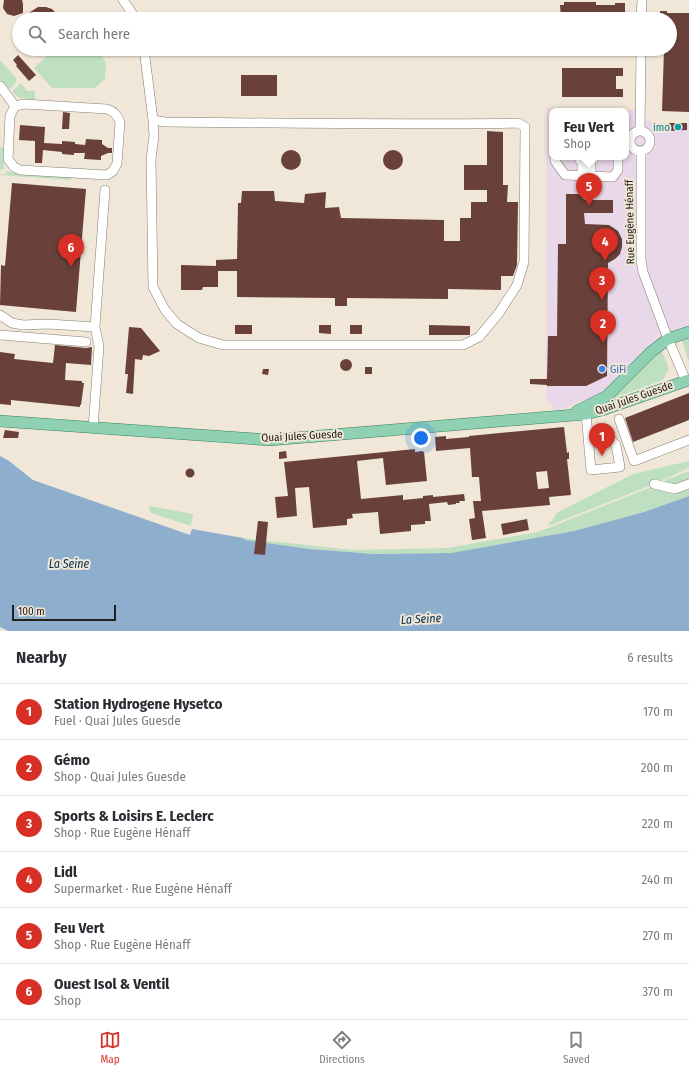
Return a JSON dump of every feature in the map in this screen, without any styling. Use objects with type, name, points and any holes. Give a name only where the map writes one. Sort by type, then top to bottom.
[{"type":"main road","name":"Quai Jules Guesde","points":[[555,417],[581,410],[607,396],[651,352],[668,339],[689,332]]},
{"type":"main road","name":"Quai Jules Guesde","points":[[0,421],[270,440],[586,414],[687,381]]},
{"type":"street","points":[[123,0],[131,12]]},
{"type":"street","points":[[642,0],[642,12]]},
{"type":"street","points":[[145,56],[154,136],[151,159],[153,288],[165,310],[177,324],[199,338],[223,345],[463,345],[479,337],[499,313],[517,285],[524,262],[525,127],[518,123],[284,124],[165,122],[153,120]]},
{"type":"street","name":"Rue Eugène Hénaff","points":[[641,56],[640,131],[646,133],[650,141],[646,149],[641,151],[641,260],[644,278],[668,339],[687,381]]},
{"type":"street","points":[[0,86],[15,106]]},
{"type":"street","points":[[24,104],[112,110],[120,122],[117,164],[113,171],[107,175],[20,170],[14,167],[8,159],[10,116],[15,106],[24,104]]},
{"type":"street","points":[[629,139],[640,131]]},
{"type":"street","points":[[629,141],[635,149],[641,151]]},
{"type":"street","points":[[555,160],[565,175],[613,177],[618,170],[618,160]]},
{"type":"street","points":[[580,160],[586,176]]},
{"type":"street","points":[[586,176],[590,160]]},
{"type":"street","points":[[93,428],[99,346],[95,327],[105,190]]},
{"type":"street","points":[[0,315],[12,323],[23,325],[48,324],[95,327]]},
{"type":"street","points":[[0,335],[86,342]]},
{"type":"street","points":[[586,414],[591,470],[620,468],[616,445],[608,436],[588,432]]},
{"type":"street","points":[[619,419],[634,461],[689,440]]},
{"type":"street","points":[[654,484],[676,489],[689,484]]},
{"type":"shaded area","points":[[547,108],[549,108],[549,160],[629,160],[629,110],[635,110],[652,123],[689,124],[689,327],[676,332],[603,393],[556,411],[546,399]]},
{"type":"green space","points":[[47,56],[102,56],[106,64],[105,79],[95,88],[52,88],[34,68]]},
{"type":"green space","points":[[0,60],[16,78],[16,82],[10,89],[0,80]]},
{"type":"green space","points":[[22,84],[27,91],[35,91],[35,100],[20,98],[13,93],[13,90]]},
{"type":"green space","points":[[0,147],[4,148],[4,170],[1,169],[0,172]]},
{"type":"green space","points":[[6,171],[20,174],[71,177],[71,180],[0,175],[6,174]]},
{"type":"green space","points":[[689,334],[689,363],[681,337]]},
{"type":"green space","points":[[662,351],[669,369],[663,380],[607,400],[659,353]]},
{"type":"green space","points":[[689,461],[689,468],[654,484],[548,526],[558,512],[633,474]]},
{"type":"green space","points":[[689,471],[689,496],[644,512],[574,531],[451,553],[374,554],[310,549],[244,540],[243,538],[353,550],[447,548],[538,532],[665,483],[666,480]]},
{"type":"green space","points":[[150,506],[193,514],[191,526],[151,513],[149,509]]},
{"type":"water","name":"La Seine","points":[[0,456],[9,461],[33,480],[190,535],[192,529],[243,538],[245,540],[310,549],[374,554],[451,553],[574,531],[644,512],[689,496],[689,631],[8,631],[0,627]]},
{"type":"building","points":[[4,0],[22,0],[23,12],[12,12],[12,15],[7,14],[3,8]]},
{"type":"building","points":[[564,2],[596,2],[596,5],[615,5],[615,3],[625,3],[625,12],[560,12],[560,5],[564,5]]},
{"type":"building","points":[[38,7],[46,7],[52,9],[55,12],[30,12]]},
{"type":"building","points":[[677,13],[689,13],[689,112],[662,111],[664,56],[677,56]]},
{"type":"building","points":[[19,56],[36,75],[29,81],[16,66],[17,65],[13,60]]},
{"type":"building","points":[[562,68],[623,68],[623,76],[616,76],[616,89],[623,89],[623,97],[562,97]]},
{"type":"building","points":[[241,75],[277,75],[277,96],[241,96]]},
{"type":"building","points":[[63,112],[70,113],[69,129],[62,129]]},
{"type":"building","name":"imo","points":[[669,123],[687,123],[687,130],[669,131]]},
{"type":"building","points":[[20,125],[45,127],[44,143],[62,144],[62,141],[75,142],[75,144],[85,145],[86,139],[102,140],[102,144],[108,148],[112,148],[112,153],[101,156],[101,160],[84,159],[85,153],[74,153],[74,155],[43,150],[42,163],[35,163],[35,141],[19,140]]},
{"type":"building","points":[[487,131],[503,132],[503,185],[508,185],[507,202],[518,202],[517,265],[513,276],[501,276],[501,290],[448,289],[448,299],[347,298],[347,306],[335,306],[335,298],[237,297],[237,271],[218,271],[218,287],[203,287],[202,290],[181,290],[181,265],[216,266],[216,260],[237,259],[238,203],[241,203],[242,191],[274,191],[275,201],[304,203],[305,194],[326,192],[325,208],[339,207],[341,218],[444,220],[444,241],[460,241],[460,218],[471,218],[471,202],[487,202],[487,190],[464,190],[464,165],[487,165]]},
{"type":"building","points":[[291,150],[298,153],[301,160],[298,167],[291,170],[284,167],[281,160],[284,153]]},
{"type":"building","points":[[393,150],[400,153],[403,160],[400,167],[393,170],[386,167],[383,160],[386,153]]},
{"type":"building","points":[[12,183],[86,189],[76,312],[0,305],[1,265],[5,266]]},
{"type":"building","points":[[566,194],[579,194],[585,200],[613,200],[613,213],[584,213],[585,224],[609,225],[618,231],[622,239],[620,254],[608,263],[607,376],[586,386],[547,386],[530,384],[530,379],[547,379],[548,336],[557,336],[558,244],[566,244]]},
{"type":"building","points":[[235,325],[252,325],[252,334],[235,334]]},
{"type":"building","points":[[319,325],[331,325],[331,334],[319,333]]},
{"type":"building","points":[[350,325],[362,325],[362,334],[350,334]]},
{"type":"building","points":[[429,325],[470,326],[470,335],[429,335]]},
{"type":"building","points":[[129,327],[141,328],[160,351],[149,356],[143,355],[142,360],[135,359],[133,394],[126,393],[128,374],[125,374]]},
{"type":"building","points":[[55,345],[86,348],[92,347],[91,365],[66,363],[65,380],[82,381],[82,383],[84,383],[80,407],[11,400],[11,405],[0,404],[0,352],[15,354],[14,359],[53,363]]},
{"type":"building","points":[[348,359],[351,360],[351,370],[344,371],[341,370],[340,363],[341,360]]},
{"type":"building","points":[[365,367],[372,367],[372,374],[365,374]]},
{"type":"building","points":[[263,369],[269,369],[268,375],[262,374]]},
{"type":"building","points":[[689,393],[689,420],[633,442],[625,418]]},
{"type":"building","points":[[564,427],[567,453],[569,452],[569,459],[567,459],[571,495],[549,497],[550,505],[482,511],[486,538],[472,540],[469,519],[475,518],[473,501],[481,501],[479,477],[472,477],[470,448],[436,451],[435,437],[446,436],[446,439]],"holes":[[[547,471],[549,488],[538,489],[536,472]]]},
{"type":"building","points":[[5,430],[19,432],[18,438],[3,438]]},
{"type":"building","points":[[415,449],[415,452],[424,452],[427,481],[386,485],[383,458],[357,461],[361,499],[403,495],[403,500],[423,498],[423,496],[433,495],[433,497],[464,494],[465,501],[459,501],[460,503],[448,505],[447,502],[429,504],[431,521],[425,521],[425,524],[411,525],[411,531],[380,534],[378,512],[352,514],[353,518],[347,519],[347,525],[313,528],[309,487],[295,488],[297,516],[277,518],[275,497],[288,496],[284,462]]},
{"type":"building","points":[[286,451],[287,458],[279,459],[279,452]]},
{"type":"building","points":[[188,469],[192,469],[194,473],[192,477],[188,477],[186,475],[186,471]]},
{"type":"building","points":[[527,519],[529,530],[503,535],[501,524]]},
{"type":"building","points":[[258,521],[268,522],[265,555],[254,554]]},
{"type":"place","name":"imo","points":[[678,127]]},
{"type":"place","name":"Feu Vert","points":[[589,206]]},
{"type":"place","name":"Lidl","points":[[605,261]]},
{"type":"place","name":"Ouest Isol & Ventil","points":[[71,267]]},
{"type":"place","name":"Sports & Loisirs E. Leclerc","points":[[602,300]]},
{"type":"place","name":"Gémo","points":[[603,343]]},
{"type":"place","name":"GiFi","points":[[602,369]]},
{"type":"place","name":"Station Hydrogene Hysetco","points":[[602,456]]}]
